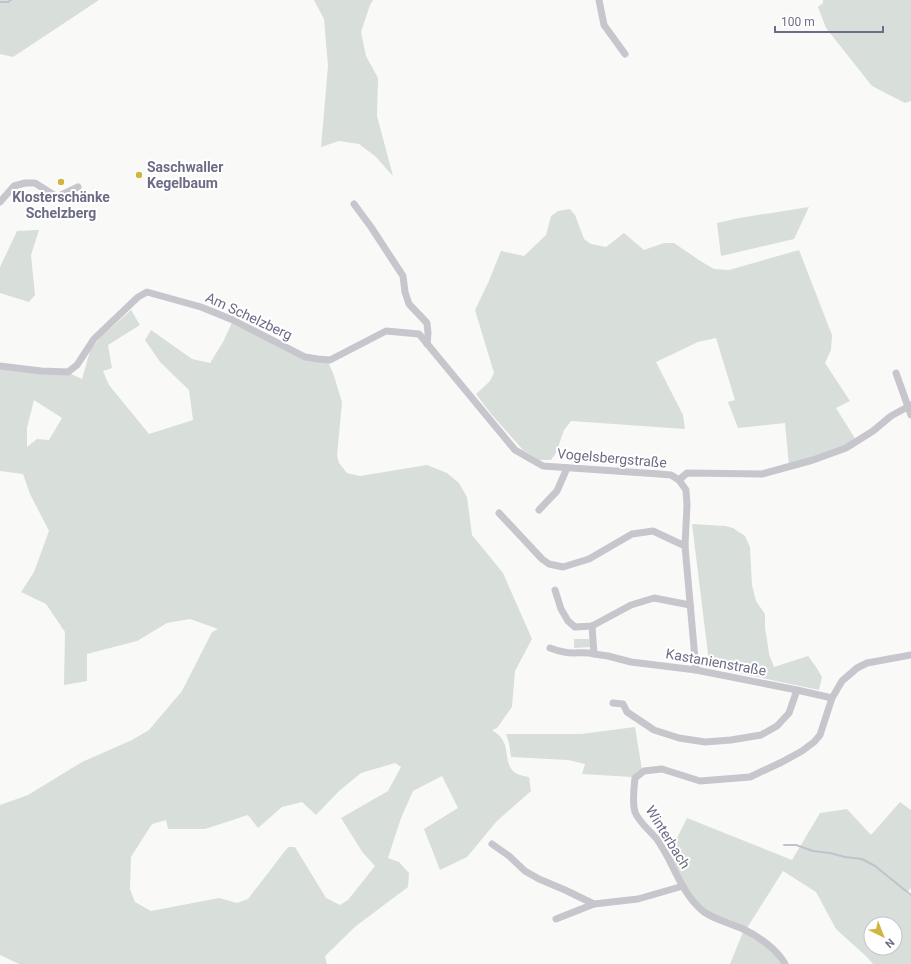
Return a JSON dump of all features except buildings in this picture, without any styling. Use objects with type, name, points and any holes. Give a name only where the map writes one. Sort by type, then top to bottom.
[{"type":"street","points":[[599,0],[604,24],[625,54]]},
{"type":"street","points":[[0,202],[14,186],[25,183],[35,182],[57,197],[78,187]]},
{"type":"street","points":[[354,204],[403,276],[405,292],[409,304],[427,323],[427,344]]},
{"type":"street","name":"Am Schelzberg","points":[[0,366],[42,371],[68,372],[77,364],[94,339],[138,297],[147,292],[202,307],[233,320],[305,356],[330,360]]},
{"type":"street","name":"Vogelsbergstraße","points":[[330,360],[386,331],[419,334],[515,450],[543,466],[671,475],[679,480],[686,490],[687,505],[685,546],[696,670]]},
{"type":"street","points":[[896,374],[910,406],[911,415]]},
{"type":"street","points":[[679,480],[687,473],[762,474],[813,460],[846,448],[873,431],[891,416],[910,406]]},
{"type":"street","points":[[539,510],[557,491],[567,468]]},
{"type":"street","points":[[500,514],[542,559],[550,564],[563,568],[589,559],[632,534],[653,531],[685,546]]},
{"type":"street","points":[[555,590],[561,609],[568,621],[575,627],[592,626],[631,605],[654,598],[690,605]]},
{"type":"street","points":[[592,626],[594,654]]},
{"type":"street","name":"Kastanienstraße","points":[[550,648],[558,651],[573,653],[590,652],[631,662],[696,670],[832,698]]},
{"type":"street","points":[[832,698],[842,681],[857,668],[867,663],[911,655]]},
{"type":"street","points":[[613,704],[624,704],[627,712],[654,730],[679,738],[706,742],[732,740],[761,735],[777,726],[788,713],[797,690]]},
{"type":"street","name":"Winterbach","points":[[784,964],[775,951],[766,943],[744,929],[718,919],[705,912],[692,900],[656,839],[635,812],[635,778],[644,771],[662,769],[700,781],[750,777],[802,752],[814,742],[820,735],[832,698]]},
{"type":"street","points":[[492,844],[509,856],[525,871],[594,904]]},
{"type":"street","name":"Winterbach","points":[[556,919],[594,904],[638,899],[683,886]]},
{"type":"shaded area","points":[[0,0],[99,0],[13,57],[0,54]]},
{"type":"shaded area","points":[[314,0],[373,0],[361,32],[366,56],[378,78],[377,116],[393,176],[375,156],[359,144],[339,141],[321,147],[328,66],[324,19]]},
{"type":"shaded area","points":[[823,0],[911,0],[911,101],[905,103],[872,86],[826,28],[818,7],[823,3]]},
{"type":"shaded area","points":[[809,207],[794,239],[721,256],[717,223]]},
{"type":"shaded area","points":[[570,209],[575,215],[584,239],[591,244],[606,247],[624,233],[644,250],[664,243],[674,243],[714,269],[729,270],[799,250],[832,335],[831,350],[825,363],[850,401],[836,408],[856,440],[838,449],[789,466],[785,423],[738,428],[728,402],[735,400],[716,338],[698,342],[656,362],[683,415],[685,429],[571,421],[564,430],[556,453],[551,460],[539,460],[523,450],[492,415],[476,394],[490,381],[494,373],[475,310],[501,251],[524,256],[546,235],[551,216],[558,211]]},
{"type":"shaded area","points":[[39,230],[31,255],[35,295],[29,302],[0,293],[0,267],[17,231]]},
{"type":"shaded area","points":[[131,310],[140,325],[108,345],[112,368],[103,371],[109,385],[149,434],[193,420],[189,390],[160,362],[145,340],[151,330],[192,359],[210,363],[223,342],[234,318],[307,361],[328,362],[342,402],[337,456],[339,463],[347,473],[360,476],[427,465],[447,473],[459,483],[467,497],[472,535],[503,573],[532,639],[515,671],[512,707],[497,728],[492,730],[500,736],[504,743],[511,769],[520,775],[529,777],[531,791],[497,821],[467,857],[440,870],[424,829],[458,808],[442,776],[413,791],[401,818],[388,858],[399,862],[409,873],[408,887],[356,926],[325,956],[327,964],[19,964],[0,955],[0,805],[28,795],[82,762],[132,740],[149,730],[182,691],[212,632],[218,629],[190,619],[167,623],[137,641],[87,654],[87,681],[64,685],[65,632],[46,604],[21,592],[34,572],[49,531],[30,494],[23,474],[0,471],[0,368],[39,373],[71,374],[82,379],[90,351],[100,338]],"holes":[[[34,400],[62,418],[49,440],[37,439],[27,447],[27,428]],[[395,763],[401,767],[388,791],[341,818],[363,853],[375,866],[348,900],[340,905],[326,898],[295,847],[288,847],[248,899],[237,903],[219,898],[151,911],[135,902],[130,889],[131,857],[152,824],[166,820],[168,829],[205,829],[248,815],[258,828],[282,807],[302,802],[316,815],[339,791],[361,773]]]},
{"type":"shaded area","points":[[692,524],[725,526],[733,528],[745,536],[750,547],[752,585],[756,601],[765,614],[765,628],[769,654],[774,667],[808,656],[822,677],[819,690],[715,668],[709,662]]},
{"type":"shaded area","points":[[574,639],[589,639],[592,647],[574,648]]},
{"type":"shaded area","points":[[635,727],[642,770],[632,777],[582,774],[585,764],[568,760],[511,757],[506,734],[581,734]]},
{"type":"shaded area","points":[[900,802],[911,810],[911,888],[906,893],[911,896],[911,964],[873,964],[866,956],[903,956],[903,916],[863,916],[863,953],[836,929],[816,892],[783,871],[747,928],[705,910],[693,899],[669,854],[687,818],[792,860],[820,813],[847,809],[871,835]]},
{"type":"shaded area","points":[[743,932],[773,952],[781,964],[730,964]]},
{"type":"waterway","points":[[0,2],[8,2],[11,0]]},
{"type":"waterway","name":"Winterbach","points":[[784,845],[796,845],[813,851],[862,859],[875,866],[911,895]]},
{"type":"place","name":"Saschwaller Kegelbaum","points":[[139,175]]},
{"type":"place","name":"Klosterschänke Schelzberg","points":[[61,182]]}]
